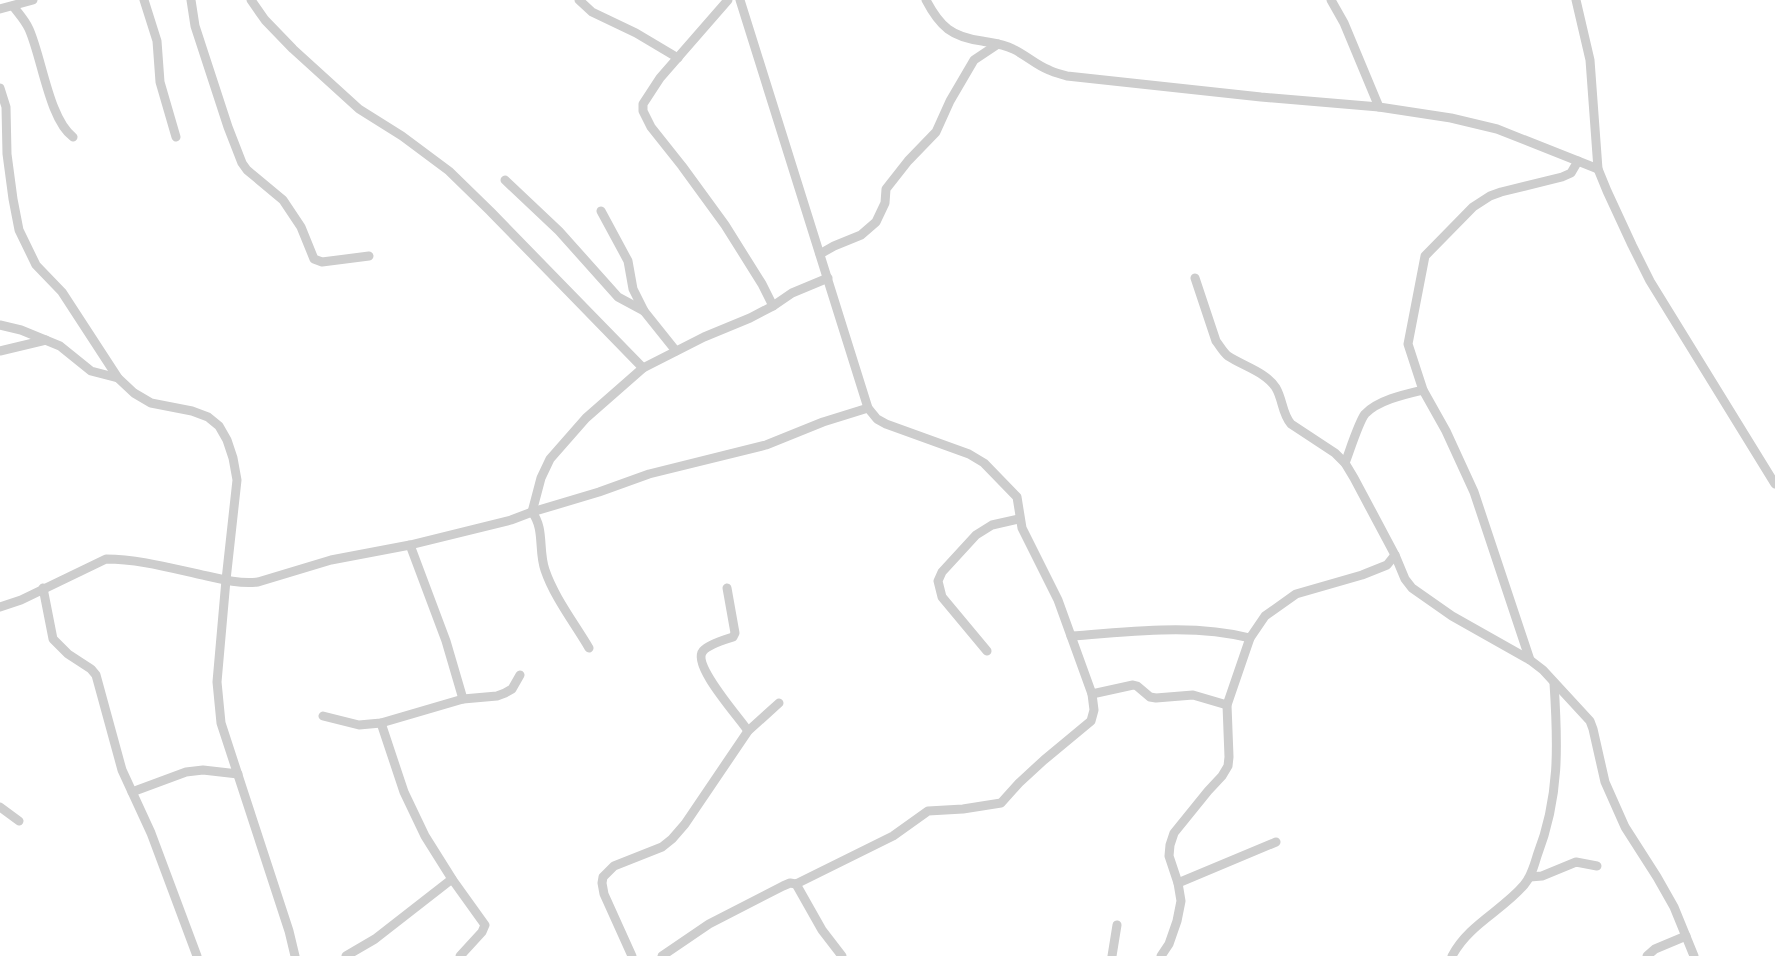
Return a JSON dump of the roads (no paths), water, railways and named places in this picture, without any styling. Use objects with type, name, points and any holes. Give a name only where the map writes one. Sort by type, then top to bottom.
[{"type":"street","points":[[0,9],[33,0]]},
{"type":"street","points":[[144,0],[157,41],[160,82],[176,137]]},
{"type":"street","points":[[191,0],[195,26],[242,163],[247,170],[283,200],[302,227],[314,259],[322,262],[369,256]]},
{"type":"street","points":[[251,0],[265,20],[293,49],[359,109],[402,136],[449,171],[643,368]]},
{"type":"street","points":[[579,0],[592,12],[636,33],[678,58]]},
{"type":"street","points":[[728,0],[660,78],[643,104],[643,111],[651,128],[725,225],[773,306]]},
{"type":"street","points":[[662,956],[709,924],[783,886],[790,883],[796,884],[893,836],[928,811],[963,809],[1001,803],[1035,767],[1091,721],[1094,710],[1092,694],[1058,600],[1022,528],[1017,497],[984,463],[961,450],[886,424],[877,419],[868,408],[740,0]]},
{"type":"street","points":[[926,0],[944,27],[954,35],[1015,49],[1048,70],[1067,76],[1379,107],[1451,118],[1497,129],[1598,169]]},
{"type":"street","points":[[1331,0],[1344,23],[1379,107]]},
{"type":"street","points":[[1576,0],[1590,60],[1598,169],[1650,281],[1775,484]]},
{"type":"street","points":[[13,6],[30,31],[51,97],[63,126],[73,137]]},
{"type":"street","points":[[820,254],[861,236],[876,222],[885,203],[886,189],[908,161],[936,132],[950,101],[974,60],[998,44]]},
{"type":"street","points":[[0,88],[6,107],[7,154],[13,199],[20,230],[36,265],[62,292],[118,378],[134,393],[151,403],[192,411],[208,417],[219,426],[227,440],[237,480],[218,682],[221,723],[289,931],[295,956]]},
{"type":"street","points":[[1530,660],[1474,492],[1446,431],[1423,390],[1408,344],[1425,256],[1473,207],[1490,196],[1562,177],[1571,172],[1578,161]]},
{"type":"street","points":[[505,180],[559,231],[618,297],[644,311]]},
{"type":"street","points":[[601,211],[628,261],[633,289],[644,311],[676,351]]},
{"type":"street","points":[[532,512],[550,459],[586,418],[643,368],[828,278]]},
{"type":"street","points":[[1195,278],[1216,341],[1221,349],[1228,356],[1269,381],[1276,388],[1286,418],[1291,424],[1335,453],[1345,463],[1395,555],[1405,579],[1412,588],[1452,616],[1530,660],[1543,670],[1590,720],[1605,782],[1625,827],[1658,877],[1674,907],[1694,956]]},
{"type":"street","points":[[0,325],[21,330],[60,346],[91,371],[118,378]]},
{"type":"street","points":[[0,351],[46,340]]},
{"type":"street","points":[[1345,463],[1365,414],[1400,395],[1423,390]]},
{"type":"street","points":[[0,607],[21,600],[106,560],[120,559],[226,580],[258,582],[331,560],[410,545],[511,520],[649,474],[751,450],[823,422],[868,408]]},
{"type":"street","points":[[532,512],[541,529],[542,554],[551,584],[589,648]]},
{"type":"street","points":[[987,651],[942,597],[938,580],[942,572],[976,535],[992,525],[1019,519]]},
{"type":"street","points":[[410,545],[446,641],[463,699]]},
{"type":"street","points":[[1161,956],[1169,944],[1177,921],[1180,901],[1179,882],[1169,856],[1170,845],[1174,833],[1228,766],[1227,705],[1250,638],[1265,616],[1296,594],[1362,575],[1387,565],[1395,555]]},
{"type":"street","points":[[43,588],[53,639],[68,654],[91,669],[96,675],[118,758],[151,833],[197,956]]},
{"type":"street","points":[[727,588],[735,633],[733,637],[707,648],[700,657],[714,686],[748,731]]},
{"type":"street","points":[[1071,636],[1199,629],[1228,632],[1250,638]]},
{"type":"street","points":[[323,716],[359,725],[381,723],[463,699],[505,693],[512,689],[520,675]]},
{"type":"street","points":[[1452,956],[1465,936],[1518,891],[1530,877],[1543,841],[1555,786],[1558,742],[1554,683]]},
{"type":"street","points":[[1092,694],[1137,686],[1150,697],[1193,695],[1227,705]]},
{"type":"street","points":[[632,956],[604,894],[603,877],[614,866],[662,848],[672,839],[685,824],[748,731],[779,703]]},
{"type":"street","points":[[381,723],[404,792],[425,837],[485,925],[482,932],[460,956]]},
{"type":"street","points":[[132,792],[186,772],[203,770],[238,774]]},
{"type":"street","points":[[0,807],[19,821]]},
{"type":"street","points":[[1179,882],[1276,842]]},
{"type":"street","points":[[1530,877],[1542,876],[1576,862],[1598,866]]},
{"type":"street","points":[[346,956],[375,939],[452,879]]},
{"type":"street","points":[[796,884],[822,930],[842,956]]},
{"type":"street","points":[[1112,956],[1117,925]]},
{"type":"street","points":[[1647,956],[1655,949],[1686,936]]}]
